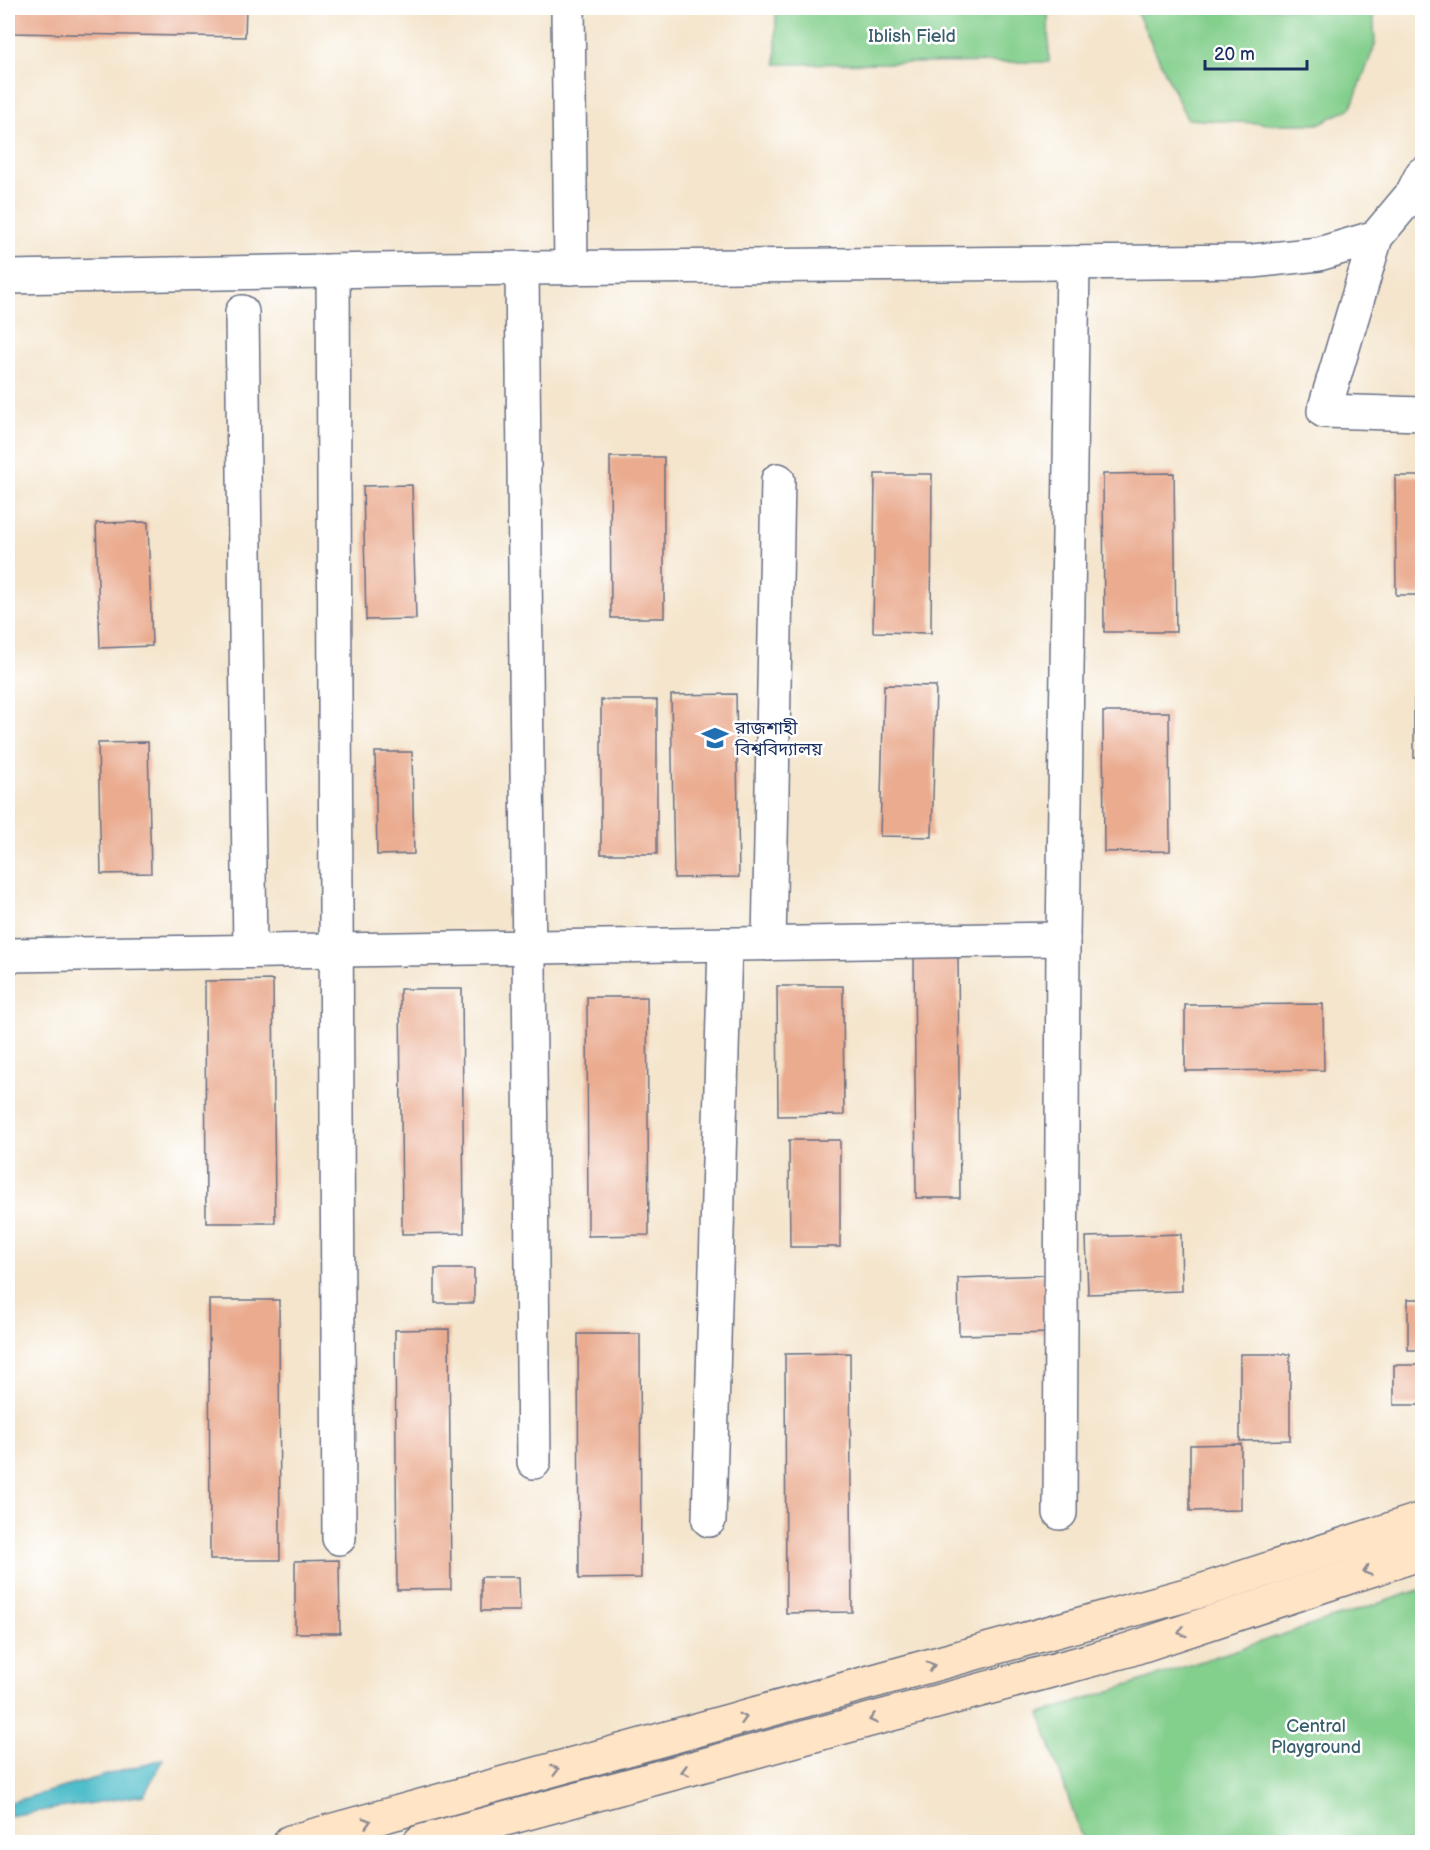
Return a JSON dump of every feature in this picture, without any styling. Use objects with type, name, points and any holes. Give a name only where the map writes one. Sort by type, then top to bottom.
[{"type":"main road","points":[[290,1842],[1204,1590],[1422,1519]]},
{"type":"main road","points":[[420,1842],[1128,1650],[1422,1553]]},
{"type":"street","points":[[568,8],[571,268]]},
{"type":"street","points":[[1422,174],[1412,194],[1376,237],[1324,411],[1422,414]]},
{"type":"street","points":[[8,277],[522,268],[1253,261],[1319,254],[1376,237]]},
{"type":"street","points":[[1060,1513],[1063,939],[1073,263]]},
{"type":"street","points":[[522,268],[534,1462]]},
{"type":"street","points":[[333,271],[339,1538]]},
{"type":"street","points":[[242,312],[250,951]]},
{"type":"street","points":[[769,944],[778,480]]},
{"type":"street","points":[[8,954],[1063,939]]},
{"type":"street","points":[[709,1520],[725,944]]},
{"type":"green space","name":"Iblish Field","points":[[776,8],[1048,8],[1049,62],[776,64]]},
{"type":"green space","points":[[1135,8],[1373,8],[1375,45],[1351,108],[1318,124],[1187,119]]},
{"type":"green space","name":"Central Playground","points":[[1422,1589],[1422,1842],[1083,1842],[1040,1714]]},
{"type":"water","points":[[163,1759],[144,1795],[8,1816],[8,1803]]},
{"type":"building","points":[[8,8],[246,8],[245,37],[8,33]]},
{"type":"building","points":[[610,457],[664,457],[664,618],[611,618]]},
{"type":"building","points":[[1174,473],[1176,632],[1104,632],[1103,474]]},
{"type":"building","points":[[875,474],[932,474],[931,633],[873,632]]},
{"type":"building","points":[[1395,476],[1422,476],[1422,595],[1396,595]]},
{"type":"building","points":[[412,485],[416,619],[366,620],[363,486]]},
{"type":"building","points":[[148,522],[152,646],[100,648],[96,523]]},
{"type":"building","points":[[884,685],[936,686],[932,837],[880,836]]},
{"type":"building","points":[[736,694],[739,877],[674,878],[671,695]]},
{"type":"building","points":[[1414,698],[1422,698],[1422,758],[1414,758]]},
{"type":"building","points":[[601,700],[657,700],[657,854],[601,854]]},
{"type":"building","points":[[1103,712],[1169,712],[1170,851],[1104,852]]},
{"type":"building","points":[[148,742],[151,873],[101,874],[98,743]]},
{"type":"building","points":[[375,752],[412,752],[414,854],[377,855]]},
{"type":"building","points":[[1419,782],[1422,782],[1422,844],[1419,844]]},
{"type":"building","points":[[958,955],[960,1198],[916,1198],[914,956]]},
{"type":"building","points":[[273,980],[275,1223],[206,1223],[205,981]]},
{"type":"building","points":[[777,986],[843,986],[844,1115],[778,1116]]},
{"type":"building","points":[[400,989],[462,989],[464,1233],[402,1234]]},
{"type":"building","points":[[587,997],[647,997],[649,1235],[588,1236]]},
{"type":"building","points":[[1323,1004],[1324,1070],[1185,1071],[1185,1005]]},
{"type":"building","points":[[789,1140],[840,1140],[840,1247],[790,1247]]},
{"type":"building","points":[[1181,1234],[1182,1291],[1088,1294],[1086,1237]]},
{"type":"building","points":[[435,1269],[474,1269],[474,1303],[435,1303]]},
{"type":"building","points":[[1051,1275],[1053,1333],[959,1335],[958,1278]]},
{"type":"building","points":[[1408,1299],[1422,1299],[1422,1350],[1408,1350]]},
{"type":"building","points":[[209,1300],[279,1300],[280,1560],[210,1560]]},
{"type":"building","points":[[449,1329],[451,1589],[397,1590],[395,1330]]},
{"type":"building","points":[[578,1334],[640,1334],[641,1578],[579,1579]]},
{"type":"building","points":[[850,1353],[852,1612],[786,1613],[785,1354]]},
{"type":"building","points":[[1240,1354],[1290,1354],[1290,1440],[1240,1441]]},
{"type":"building","points":[[1394,1365],[1422,1365],[1422,1405],[1394,1405]]},
{"type":"building","points":[[1241,1444],[1241,1510],[1190,1511],[1190,1445]]},
{"type":"building","points":[[339,1560],[340,1633],[295,1633],[295,1561]]},
{"type":"building","points":[[481,1577],[519,1577],[520,1611],[481,1611]]},
{"type":"place","name":"রাজশাহী বিশ্ববিদ্যালয়","points":[[715,738]]}]
